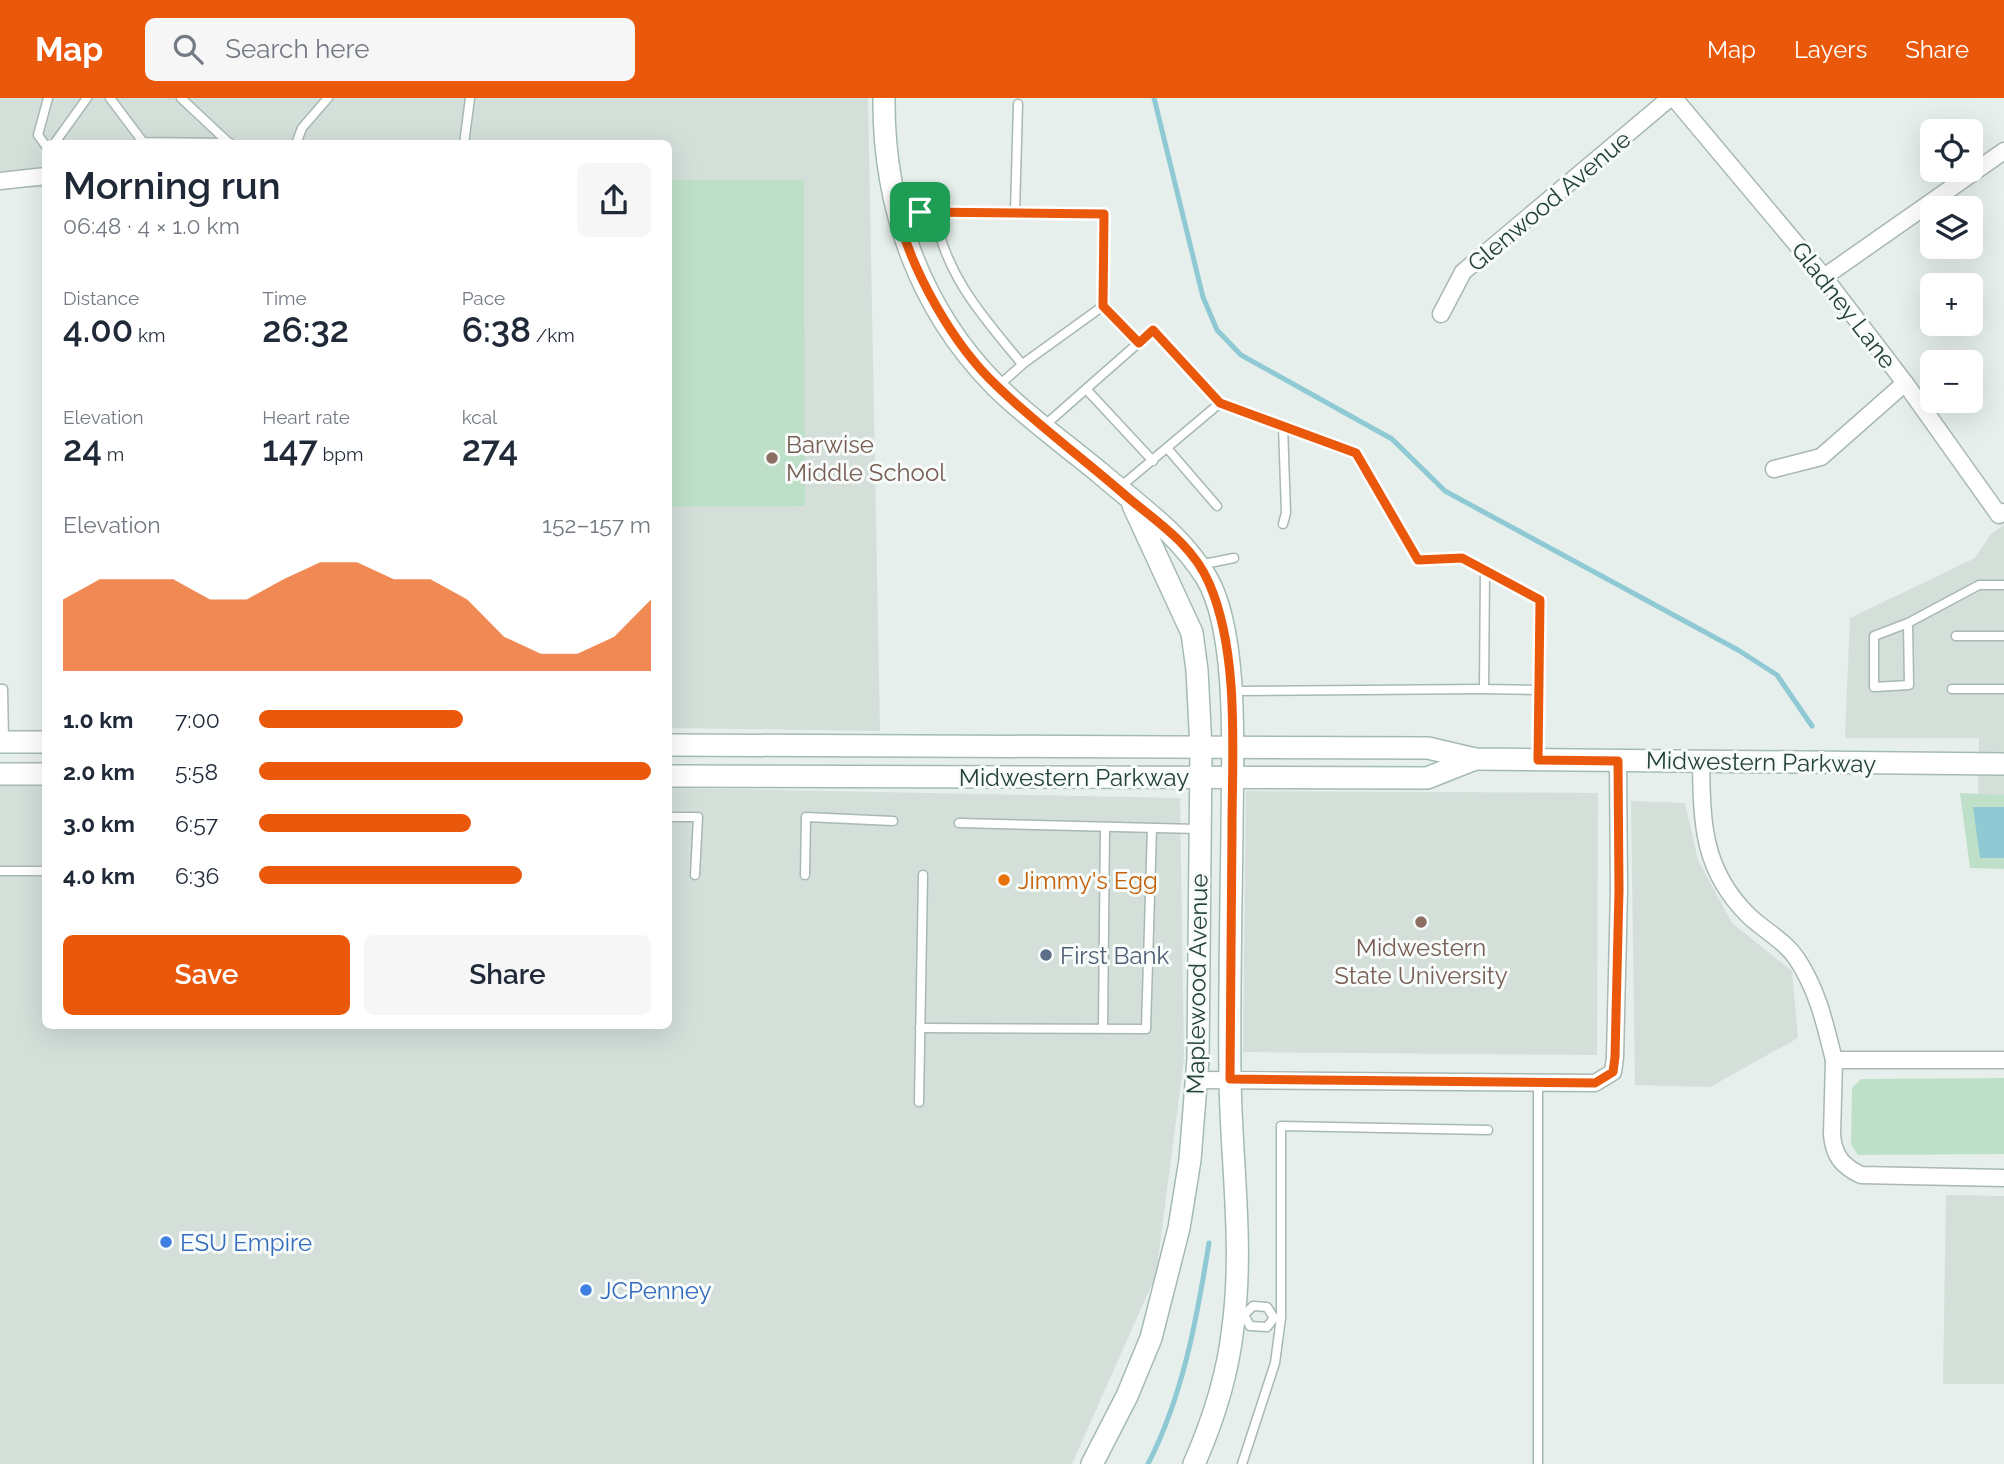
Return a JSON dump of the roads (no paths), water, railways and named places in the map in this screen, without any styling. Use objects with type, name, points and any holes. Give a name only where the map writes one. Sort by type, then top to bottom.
[{"type":"street","name":"Maplewood Avenue","points":[[884,98],[890,187],[907,251],[967,352],[997,387],[1180,539],[1209,581],[1221,617],[1232,748],[1230,1079],[1239,1315],[1213,1414],[1194,1464]]},
{"type":"street","name":"Gladney Lane","points":[[1672,98],[1824,277],[1905,383],[1999,515],[2004,512]]},
{"type":"street","name":"Glenwood Avenue","points":[[1441,314],[1463,272],[1672,98]]},
{"type":"street","points":[[1824,277],[2004,151]]},
{"type":"street","points":[[0,181],[42,176]]},
{"type":"street","points":[[1774,469],[1821,457],[1905,383]]},
{"type":"street","name":"Maplewood Avenue","points":[[1092,1464],[1127,1396],[1151,1338],[1179,1228],[1190,1160],[1197,1080],[1200,748],[1192,633],[1124,494]]},
{"type":"street","points":[[2,742],[42,742]]},
{"type":"street","name":"Midwestern Parkway","points":[[672,746],[1428,748],[1475,760],[2004,764]]},
{"type":"street","points":[[760,746],[761,776]]},
{"type":"street","name":"Midwestern Parkway","points":[[672,776],[1427,778],[1475,760]]},
{"type":"street","points":[[1197,1080],[1595,1083],[1613,1072],[1619,890],[1618,761]]},
{"type":"street","points":[[1701,762],[1702,825],[1718,876],[1739,906],[1796,957],[1818,997],[1833,1060],[1833,1147],[1848,1168],[1861,1175],[2004,1178]]},
{"type":"street","points":[[0,774],[42,774]]},
{"type":"street","points":[[1833,1060],[2004,1060]]},
{"type":"lane","points":[[42,140],[38,135],[48,98]]},
{"type":"lane","points":[[57,140],[87,98]]},
{"type":"lane","points":[[110,98],[142,140]]},
{"type":"lane","points":[[181,98],[227,140]]},
{"type":"lane","points":[[298,140],[302,128],[328,98]]},
{"type":"lane","points":[[465,140],[470,98]]},
{"type":"lane","points":[[1015,212],[1018,103]]},
{"type":"lane","points":[[934,211],[939,240],[966,297],[1022,364]]},
{"type":"lane","points":[[897,214],[934,211],[1104,214],[1103,306],[1139,343]]},
{"type":"lane","points":[[997,387],[1022,364],[1103,306]]},
{"type":"lane","points":[[1044,426],[1153,330],[1220,403],[1356,453],[1418,560],[1462,558],[1540,600],[1538,760]]},
{"type":"lane","points":[[1086,389],[1153,461]]},
{"type":"lane","points":[[1124,494],[1153,461],[1220,403]]},
{"type":"lane","points":[[1283,426],[1286,513],[1283,524]]},
{"type":"lane","points":[[1167,448],[1217,506]]},
{"type":"lane","points":[[1197,565],[1234,558]]},
{"type":"lane","points":[[1484,689],[1485,569]]},
{"type":"lane","points":[[1908,623],[1909,685],[1874,687],[1874,636],[1908,623],[1979,585],[2003,584]]},
{"type":"lane","points":[[1956,636],[2004,636]]},
{"type":"lane","points":[[0,689],[3,688],[2,742]]},
{"type":"lane","points":[[1952,689],[2004,689]]},
{"type":"lane","points":[[1229,691],[1538,690]]},
{"type":"lane","points":[[672,817],[698,817],[695,875]]},
{"type":"lane","points":[[804,875],[806,817],[894,821]]},
{"type":"lane","points":[[959,823],[1200,830]]},
{"type":"lane","points":[[1102,1028],[1105,827]]},
{"type":"lane","points":[[920,1027],[1146,1029],[1152,828]]},
{"type":"lane","points":[[0,871],[42,871]]},
{"type":"lane","points":[[919,1102],[923,875]]},
{"type":"lane","points":[[1538,1082],[1538,1464]]},
{"type":"lane","points":[[1241,1464],[1275,1363],[1281,1126],[1489,1130]]},
{"type":"lane","points":[[1253,1306],[1268,1307],[1277,1318],[1267,1326],[1250,1326],[1239,1315],[1253,1306]]},
{"type":"water","points":[[1973,807],[2004,807],[2004,858],[1980,858]]},
{"type":"waterway","points":[[1154,98],[1203,297],[1217,330],[1241,355],[1392,439],[1445,491],[1738,650],[1777,675],[1812,726]]},
{"type":"waterway","points":[[1148,1464],[1180,1384],[1194,1328],[1209,1243]]},
{"type":"place","name":"Barwise Middle School","points":[[772,458]]},
{"type":"place","name":"Jimmy's Egg","points":[[1004,880]]},
{"type":"place","name":"Midwestern State University","points":[[1421,922]]},
{"type":"place","name":"First Bank","points":[[1046,955]]},
{"type":"place","name":"ESU Empire","points":[[166,1242]]},
{"type":"place","name":"JCPenney","points":[[586,1290]]}]
